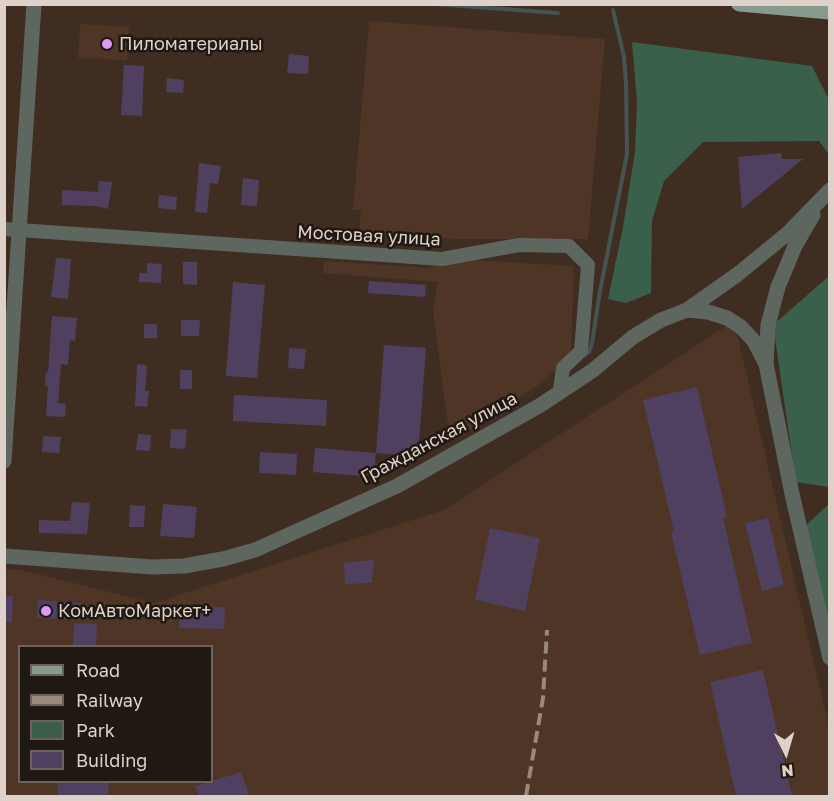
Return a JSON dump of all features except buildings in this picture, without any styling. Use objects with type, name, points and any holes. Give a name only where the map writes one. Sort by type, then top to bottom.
[{"type":"main road","points":[[739,4],[830,12]]},
{"type":"street","points":[[4,461],[12,230],[34,4]]},
{"type":"street","points":[[826,194],[795,246],[778,287],[768,325],[766,364],[792,494],[830,658]]},
{"type":"street","name":"Гражданская улица","points":[[4,556],[152,567],[184,566],[244,553],[397,486],[539,406],[592,371],[633,337],[687,310],[738,274],[788,233],[826,194]]},
{"type":"street","name":"Мостовая улица","points":[[12,230],[442,259],[519,244],[569,246],[588,265],[581,351],[563,368],[560,390]]},
{"type":"street","points":[[687,310],[708,312],[727,318],[741,327],[754,341],[766,364]]},
{"type":"shaded area","points":[[369,21],[605,39],[588,239],[454,239],[359,234],[361,210],[353,210]]},
{"type":"shaded area","points":[[80,24],[129,27],[127,60],[78,58]]},
{"type":"shaded area","points":[[457,259],[574,266],[571,355],[543,382],[464,434],[449,433],[433,310],[438,282],[323,273],[324,261],[429,268]]},
{"type":"shaded area","points":[[734,321],[829,727],[829,796],[5,796],[5,569],[22,570],[154,603],[444,510]]},
{"type":"green space","points":[[632,42],[812,66],[829,100],[830,152],[828,153],[819,141],[703,142],[664,181],[652,221],[651,293],[626,303],[608,299],[635,152],[637,102]]},
{"type":"green space","points":[[829,276],[829,487],[796,482],[773,325]]},
{"type":"green space","points":[[829,504],[829,627],[805,526]]},
{"type":"waterway","points":[[435,4],[558,13]]},
{"type":"waterway","points":[[583,356],[589,352],[592,343],[627,154],[624,57],[613,10]]},
{"type":"railway","points":[[526,796],[543,698],[547,630]]},
{"type":"place","name":"Пиломатериалы","points":[[107,44]]},
{"type":"place","name":"КомАвтоМаркет+","points":[[46,611]]}]
